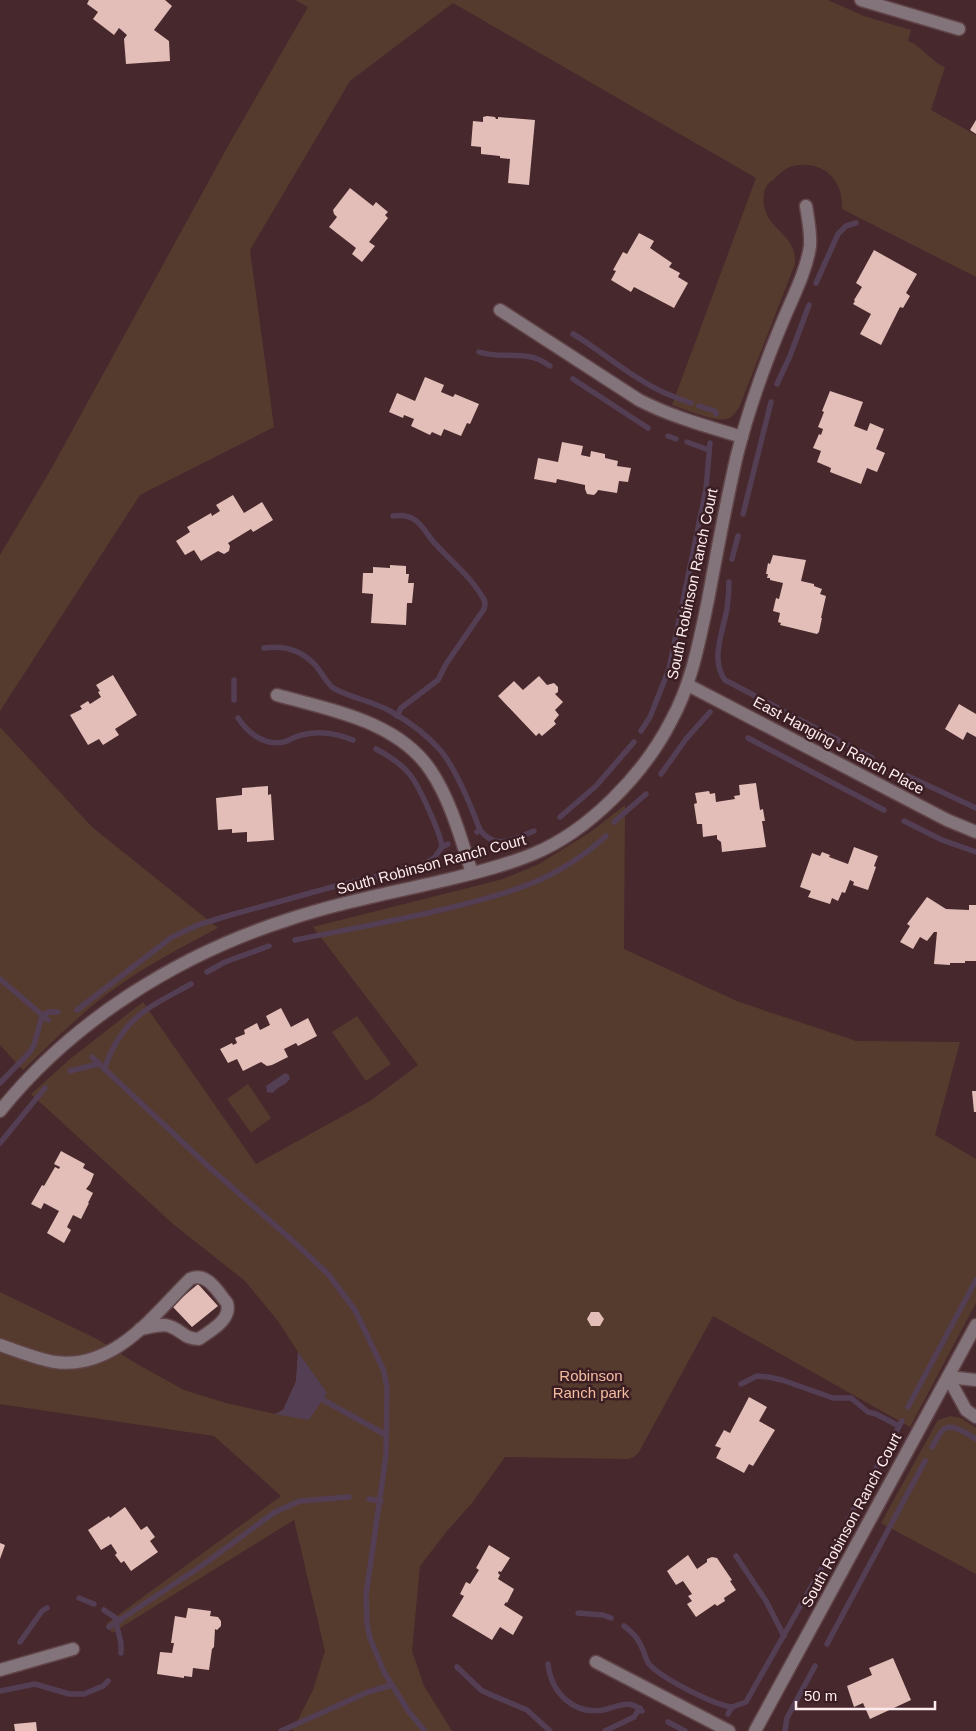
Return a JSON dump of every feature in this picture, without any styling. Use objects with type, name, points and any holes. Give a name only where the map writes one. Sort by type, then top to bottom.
[{"type":"street","points":[[862,0],[959,29]]},
{"type":"street","name":"South Robinson Ranch Court","points":[[0,1111],[45,1062],[104,1012],[154,979],[194,957],[289,919],[472,873],[516,860],[549,847],[578,828],[612,799],[642,766],[661,739],[680,705],[696,658],[749,410],[767,359],[805,265],[810,247],[810,229],[806,206]]},
{"type":"street","points":[[500,310],[639,400],[658,410],[686,421],[742,437]]},
{"type":"street","name":"East Hanging J Ranch Place","points":[[688,685],[938,816],[976,832]]},
{"type":"street","points":[[277,695],[375,726],[404,742],[413,750],[431,770],[440,786],[458,830],[472,873]]},
{"type":"street","points":[[0,1345],[47,1360],[67,1363],[98,1358],[121,1346],[195,1277],[204,1278],[208,1281],[227,1303],[228,1307],[224,1319],[199,1339],[186,1337],[169,1326],[140,1329]]},
{"type":"street","name":"South Robinson Ranch Court","points":[[755,1731],[976,1325]]},
{"type":"street","points":[[948,1377],[976,1380]]},
{"type":"street","points":[[948,1377],[966,1410],[976,1417]]},
{"type":"street","points":[[0,1670],[73,1649]]},
{"type":"street","points":[[596,1662],[729,1731]]},
{"type":"green space","points":[[295,0],[828,0],[864,16],[911,30],[908,41],[945,67],[931,110],[976,135],[976,277],[842,209],[842,198],[839,188],[828,173],[820,168],[811,165],[790,167],[782,171],[769,183],[764,193],[764,203],[769,219],[785,236],[793,249],[795,264],[739,408],[734,415],[727,419],[714,419],[672,405],[756,178],[453,3],[350,81],[250,250],[274,427],[140,495],[0,711],[0,555],[50,471],[228,146],[308,7]]},
{"type":"green space","points":[[0,727],[92,827],[218,928],[154,963],[105,995],[23,1070],[0,1045]]},
{"type":"green space","name":"Robinson Ranch park","points":[[625,805],[624,949],[739,1002],[856,1041],[960,1042],[935,1135],[976,1159],[976,1303],[910,1427],[713,1316],[639,1452],[634,1457],[628,1459],[505,1457],[472,1503],[420,1566],[412,1651],[424,1686],[452,1731],[292,1731],[313,1690],[325,1651],[294,1520],[112,1633],[106,1624],[281,1496],[214,1436],[0,1404],[0,1292],[97,1339],[184,1390],[226,1403],[275,1414],[283,1410],[296,1381],[298,1352],[278,1321],[245,1281],[173,1224],[31,1094],[70,1059],[143,1002],[256,1164],[370,1101],[418,1065],[313,927],[503,879],[539,864],[589,833]]},
{"type":"green space","points":[[357,1016],[391,1064],[366,1081],[332,1032]]},
{"type":"green space","points":[[248,1084],[271,1118],[251,1133],[227,1099]]},
{"type":"green space","points":[[951,1416],[961,1418],[976,1428],[976,1574],[881,1523],[938,1420]]},
{"type":"shaded area","points":[[285,1073],[289,1075],[290,1079],[273,1093],[267,1092],[266,1086]]},
{"type":"shaded area","points":[[298,1352],[327,1393],[309,1420],[275,1414],[283,1410],[296,1381]]},
{"type":"building","points":[[89,0],[165,0],[172,6],[154,30],[169,41],[170,61],[126,64],[124,39],[127,35],[119,28],[114,35],[93,19],[98,12],[87,4]]},
{"type":"building","points":[[483,117],[495,117],[496,119],[498,117],[535,120],[529,185],[508,183],[510,159],[481,154],[481,147],[471,146],[473,121],[483,122]]},
{"type":"building","points":[[976,120],[976,134],[970,130]]},
{"type":"building","points":[[350,188],[373,206],[376,202],[388,212],[385,215],[388,218],[369,242],[375,246],[362,262],[352,254],[356,248],[329,227],[337,217],[333,210]]},
{"type":"building","points":[[639,233],[654,241],[650,248],[672,263],[669,267],[680,273],[678,277],[688,283],[674,308],[634,287],[631,292],[611,280],[616,271],[613,270],[623,252],[627,254]]},
{"type":"building","points":[[874,250],[917,274],[906,293],[910,296],[903,308],[900,307],[881,345],[860,334],[871,314],[853,304],[862,287],[856,283]]},
{"type":"building","points":[[425,377],[444,385],[441,392],[453,397],[455,394],[479,404],[470,424],[467,423],[461,436],[444,429],[441,436],[432,432],[430,435],[411,426],[414,419],[404,415],[403,418],[389,412],[397,393],[415,401]]},
{"type":"building","points":[[830,391],[863,402],[854,426],[867,431],[870,423],[884,429],[876,449],[885,453],[877,472],[867,468],[861,484],[830,472],[831,468],[817,462],[821,451],[813,448],[823,429],[818,427]]},
{"type":"building","points":[[562,442],[583,446],[581,455],[590,457],[591,451],[605,454],[605,458],[618,461],[617,466],[631,468],[628,482],[619,481],[617,493],[598,490],[594,495],[587,494],[585,485],[557,479],[556,483],[534,479],[538,458],[558,462]]},
{"type":"building","points":[[233,495],[244,513],[262,502],[273,520],[253,532],[251,529],[228,543],[230,546],[229,551],[224,554],[218,551],[201,561],[194,550],[185,555],[176,541],[190,532],[187,527],[211,513],[212,516],[220,511],[216,505]]},
{"type":"building","points":[[773,555],[806,560],[801,581],[814,584],[814,586],[822,589],[820,594],[826,596],[817,634],[780,625],[781,623],[778,622],[780,613],[773,611],[776,598],[779,599],[783,583],[770,580],[770,578],[767,578],[768,574],[766,574],[768,563],[770,564]]},
{"type":"building","points":[[390,565],[406,566],[406,574],[409,574],[408,583],[414,583],[412,603],[407,603],[406,625],[371,623],[373,594],[362,593],[363,573],[373,573],[373,567],[390,568]]},
{"type":"building","points":[[113,675],[137,715],[115,729],[119,735],[103,745],[99,739],[88,745],[70,715],[82,709],[80,706],[88,701],[90,704],[101,697],[96,685]]},
{"type":"building","points":[[539,676],[547,685],[554,683],[558,687],[558,692],[555,694],[563,702],[555,710],[559,715],[554,721],[556,724],[542,736],[539,733],[536,736],[498,696],[514,681],[523,690]]},
{"type":"building","points":[[959,704],[976,714],[976,737],[967,732],[963,740],[945,729]]},
{"type":"building","points":[[756,783],[760,810],[763,809],[765,821],[762,821],[766,847],[722,852],[721,842],[717,839],[717,835],[703,837],[702,824],[697,824],[694,804],[697,803],[695,793],[709,791],[710,794],[715,793],[716,802],[735,799],[734,796],[740,795],[739,785]]},
{"type":"building","points":[[268,786],[268,795],[271,794],[274,840],[247,842],[247,832],[232,833],[232,829],[218,830],[216,798],[242,795],[242,788]]},
{"type":"building","points":[[854,847],[878,856],[868,890],[853,885],[854,882],[850,880],[845,893],[842,892],[838,901],[832,898],[830,904],[808,897],[811,891],[800,887],[812,853],[820,856],[822,852],[830,855],[829,857],[848,864]]},
{"type":"building","points":[[927,897],[946,909],[969,910],[969,905],[976,905],[976,961],[950,963],[950,965],[934,964],[937,932],[934,932],[927,941],[920,937],[913,949],[900,942],[910,926],[907,924]]},
{"type":"building","points":[[281,1008],[291,1027],[308,1018],[317,1036],[298,1046],[296,1043],[284,1049],[288,1057],[272,1065],[267,1066],[261,1062],[243,1071],[237,1059],[228,1063],[220,1049],[232,1043],[233,1045],[237,1043],[235,1038],[245,1034],[244,1030],[257,1023],[260,1030],[270,1025],[266,1016]]},
{"type":"building","points":[[972,1091],[976,1091],[976,1112],[974,1112]]},
{"type":"building","points":[[61,1151],[85,1164],[83,1168],[94,1174],[86,1189],[93,1193],[89,1203],[81,1219],[73,1215],[67,1227],[71,1230],[64,1243],[47,1233],[59,1211],[44,1203],[41,1209],[31,1204],[55,1167],[59,1169],[60,1167],[54,1164]]},
{"type":"building","points":[[198,1284],[218,1306],[192,1327],[172,1306]]},
{"type":"building","points":[[591,1312],[599,1312],[604,1319],[600,1326],[591,1326],[587,1319]]},
{"type":"building","points":[[749,1397],[767,1407],[759,1421],[775,1430],[753,1466],[749,1464],[744,1473],[716,1458],[721,1448],[715,1446],[724,1430],[730,1433]]},
{"type":"building","points":[[125,1507],[141,1530],[147,1526],[155,1537],[150,1541],[158,1552],[131,1571],[124,1561],[121,1563],[115,1555],[117,1553],[111,1544],[101,1550],[88,1530]]},
{"type":"building","points":[[0,1543],[5,1545],[0,1559]]},
{"type":"building","points":[[489,1545],[510,1558],[501,1572],[499,1571],[498,1579],[514,1589],[504,1605],[523,1617],[513,1635],[500,1627],[492,1640],[452,1616],[464,1596],[460,1594],[466,1582],[470,1584],[479,1570],[476,1568]]},
{"type":"building","points":[[688,1555],[697,1569],[707,1562],[707,1559],[717,1558],[732,1580],[730,1581],[736,1590],[724,1598],[725,1601],[717,1606],[715,1604],[696,1617],[687,1604],[692,1601],[688,1596],[692,1594],[683,1581],[676,1585],[667,1571]]},
{"type":"building","points":[[188,1608],[211,1611],[210,1616],[218,1617],[221,1621],[221,1626],[217,1630],[215,1629],[214,1647],[212,1649],[209,1670],[193,1668],[192,1677],[184,1676],[184,1678],[157,1674],[160,1652],[172,1653],[174,1643],[171,1643],[175,1616],[186,1618]]},
{"type":"building","points":[[893,1658],[911,1700],[870,1719],[863,1703],[854,1707],[847,1686],[872,1675],[869,1668]]},
{"type":"building","points":[[36,1722],[37,1731],[15,1731],[14,1724]]},
{"type":"waterway","points":[[816,283],[838,234],[846,226],[856,223]]},
{"type":"waterway","points":[[777,384],[790,356],[809,305]]},
{"type":"waterway","points":[[573,334],[647,384],[691,403]]},
{"type":"waterway","points":[[479,352],[492,355],[531,357],[539,359],[550,366]]},
{"type":"waterway","points":[[573,379],[648,428]]},
{"type":"waterway","points":[[743,514],[771,402]]},
{"type":"waterway","points":[[699,406],[715,411],[716,414]]},
{"type":"waterway","points":[[668,436],[676,439]]},
{"type":"waterway","points":[[687,442],[709,450]]},
{"type":"waterway","points":[[641,731],[650,717],[669,669],[706,489],[710,443]]},
{"type":"waterway","points":[[393,516],[407,516],[420,524],[437,546],[472,582],[484,599],[485,604],[484,609],[446,664],[438,680],[401,708],[397,716]]},
{"type":"waterway","points":[[732,559],[738,536]]},
{"type":"waterway","points":[[729,582],[727,609],[718,655],[718,664],[725,680],[872,758]]},
{"type":"waterway","points":[[264,648],[279,647],[299,652],[316,666],[333,688],[390,711],[424,734],[436,745],[453,768],[480,830]]},
{"type":"waterway","points":[[234,680],[234,700]]},
{"type":"waterway","points":[[661,774],[686,739],[710,712]]},
{"type":"waterway","points":[[238,718],[257,737],[270,742],[284,742],[309,733],[334,734],[353,740]]},
{"type":"waterway","points":[[748,738],[884,810]]},
{"type":"waterway","points":[[560,817],[596,786],[634,742]]},
{"type":"waterway","points":[[376,749],[398,763],[412,777],[422,794],[435,824],[442,847]]},
{"type":"waterway","points":[[895,770],[976,808]]},
{"type":"waterway","points":[[614,822],[646,794]]},
{"type":"waterway","points":[[904,821],[942,840],[976,852]]},
{"type":"waterway","points":[[477,832],[480,830],[492,840],[499,842],[512,840],[534,831]]},
{"type":"waterway","points":[[295,940],[426,913],[510,891],[550,875],[588,851],[606,836]]},
{"type":"waterway","points":[[77,1010],[172,937],[198,925],[332,887],[401,871],[426,863],[434,858],[442,847],[448,844]]},
{"type":"waterway","points":[[207,972],[225,962],[269,946]]},
{"type":"waterway","points":[[0,979],[48,1020]]},
{"type":"waterway","points":[[104,1069],[115,1044],[138,1016],[191,984]]},
{"type":"waterway","points":[[0,1083],[30,1052],[34,1045],[42,1016],[49,1012],[58,1012]]},
{"type":"waterway","points":[[92,1057],[210,1168],[328,1274],[355,1310],[384,1371],[387,1388],[386,1456],[366,1595],[367,1624],[370,1638],[384,1672],[409,1712],[425,1731]]},
{"type":"waterway","points":[[70,1071],[98,1064]]},
{"type":"waterway","points":[[0,1143],[45,1088]]},
{"type":"waterway","points":[[908,1407],[976,1280]]},
{"type":"waterway","points":[[741,1384],[757,1376],[768,1377],[833,1398],[851,1398],[868,1412],[899,1426]]},
{"type":"waterway","points":[[318,1397],[386,1435]]},
{"type":"waterway","points":[[848,1520],[902,1421]]},
{"type":"waterway","points":[[932,1447],[940,1433],[944,1429],[952,1427],[976,1439]]},
{"type":"waterway","points":[[827,1644],[925,1461]]},
{"type":"waterway","points":[[109,1627],[200,1567],[275,1512],[300,1501],[349,1497]]},
{"type":"waterway","points":[[369,1499],[381,1501]]},
{"type":"waterway","points":[[728,1714],[732,1707],[746,1702],[836,1543]]},
{"type":"waterway","points":[[736,1556],[766,1601],[784,1636]]},
{"type":"waterway","points":[[79,1598],[94,1604]]},
{"type":"waterway","points":[[20,1642],[42,1611],[47,1608]]},
{"type":"waterway","points":[[104,1610],[120,1621]]},
{"type":"waterway","points":[[578,1613],[603,1615],[611,1618]]},
{"type":"waterway","points":[[116,1623],[121,1643],[121,1653]]},
{"type":"waterway","points":[[624,1626],[638,1639],[648,1662],[655,1670],[701,1696],[732,1707]]},
{"type":"waterway","points":[[548,1664],[554,1684],[565,1699],[573,1705],[592,1711],[628,1704],[642,1711]]},
{"type":"waterway","points":[[785,1731],[787,1718],[815,1666]]},
{"type":"waterway","points":[[457,1667],[481,1690],[527,1710],[550,1731]]},
{"type":"waterway","points":[[0,1691],[35,1684],[69,1694],[84,1694],[103,1686],[108,1681]]},
{"type":"waterway","points":[[281,1731],[368,1692],[392,1685]]},
{"type":"waterway","points":[[605,1731],[634,1717],[640,1708]]},
{"type":"waterway","points":[[668,1722],[685,1731]]}]
